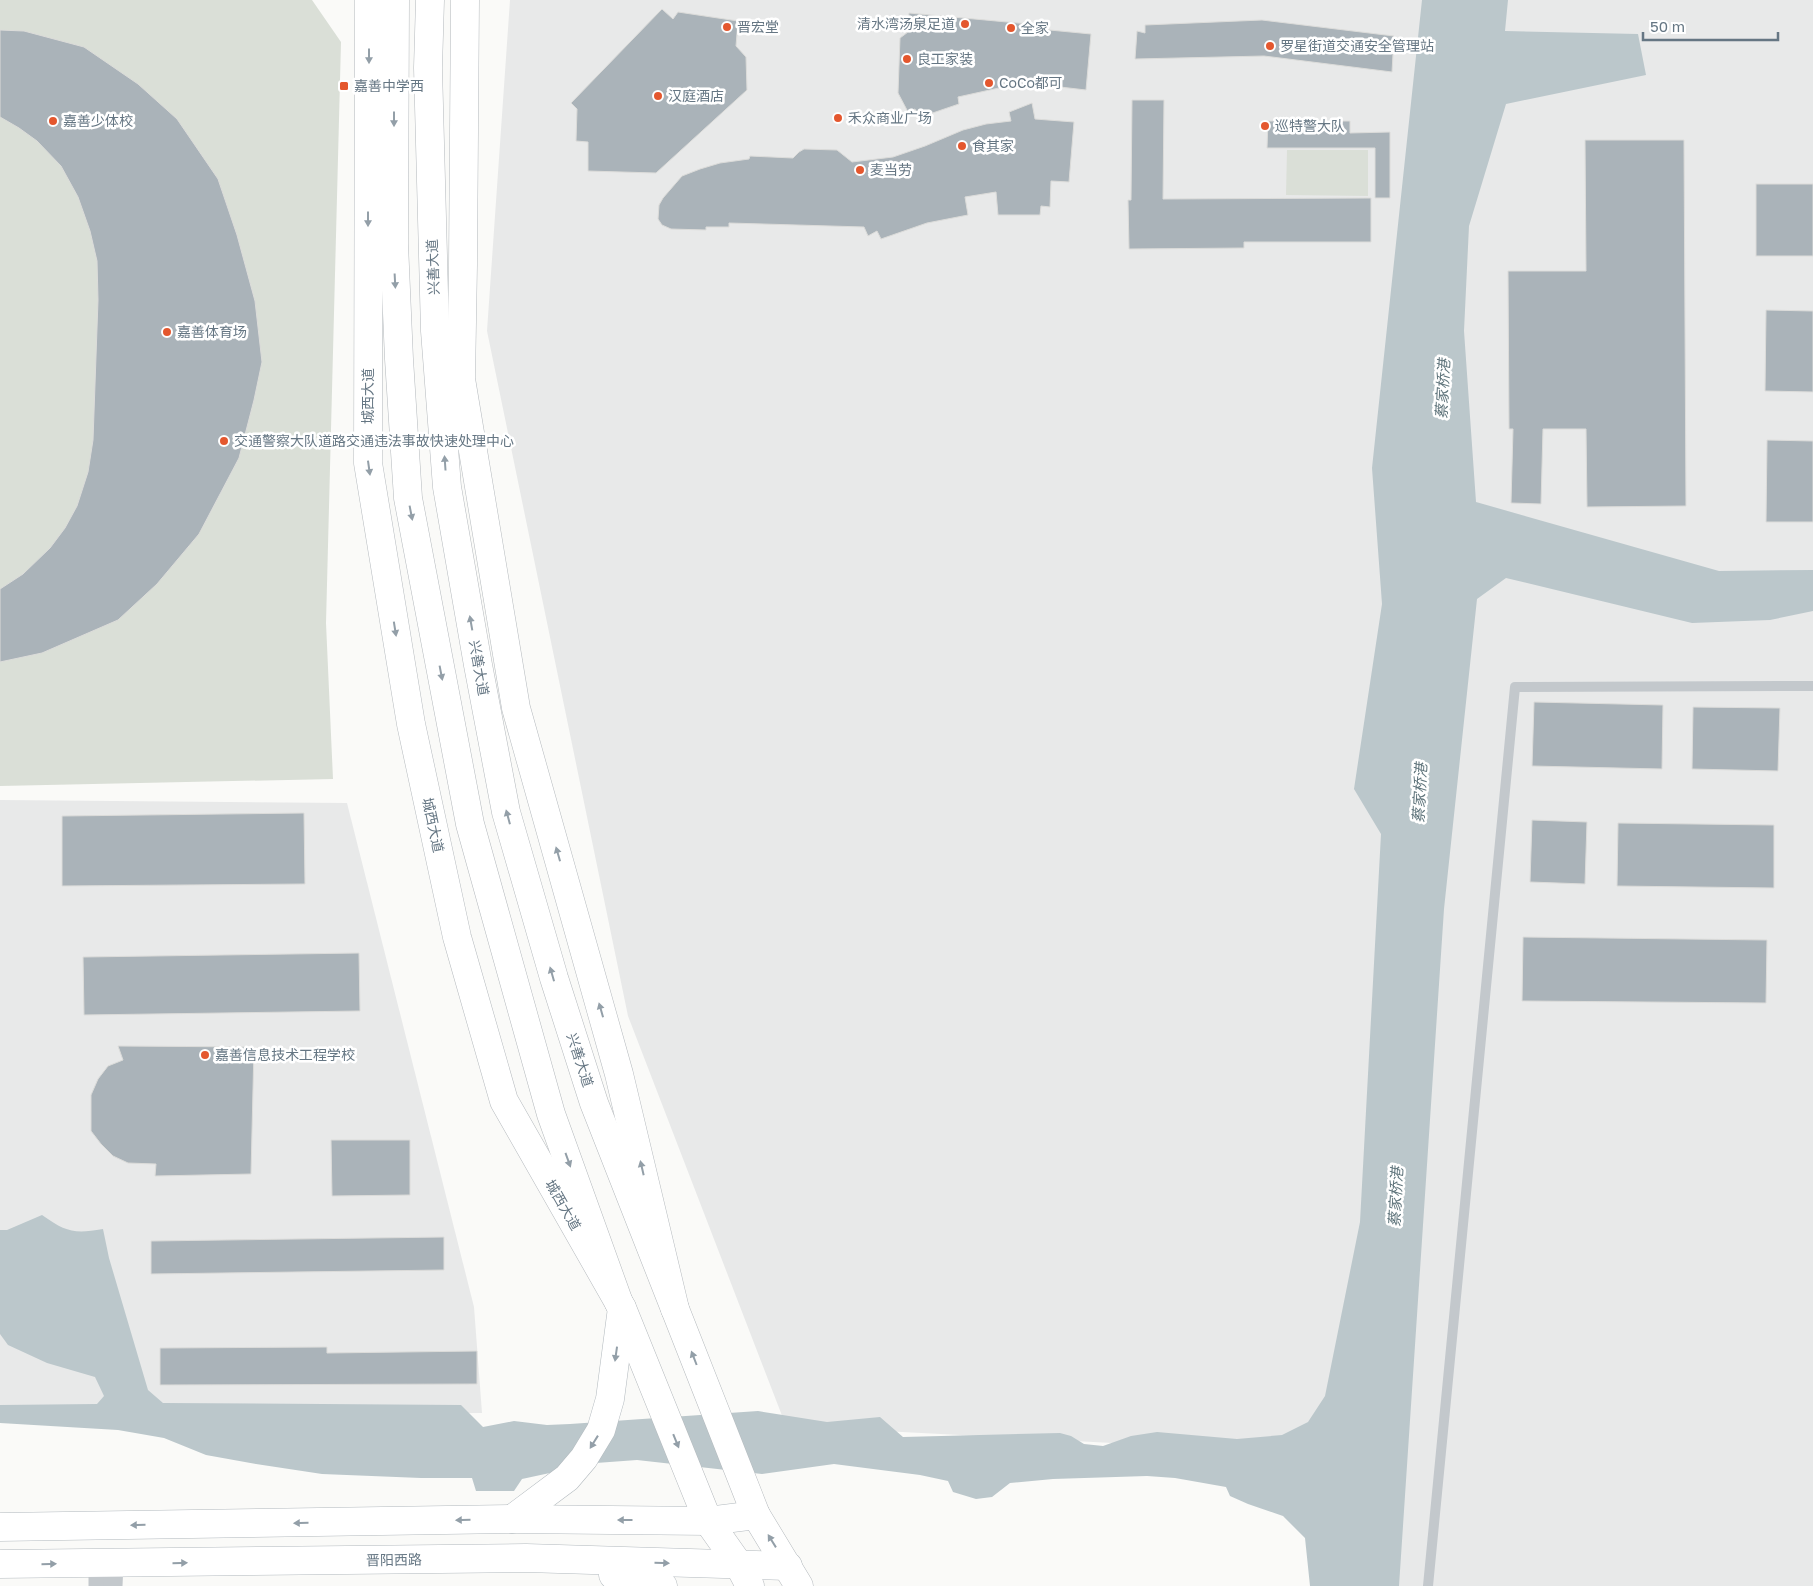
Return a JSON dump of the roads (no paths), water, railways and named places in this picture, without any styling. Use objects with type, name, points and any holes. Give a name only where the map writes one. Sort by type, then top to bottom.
[{"type":"main road","points":[[395,0],[394,244],[408,498],[470,824],[551,1114],[620,1305],[610,1399],[601,1430],[584,1458],[567,1478],[512,1520]]},
{"type":"main road","name":"兴善大道","points":[[430,0],[428,68],[435,331],[447,487],[478,665],[506,812],[554,978],[594,1103],[675,1309]]},
{"type":"main road","points":[[465,0],[464,265],[461,379],[516,708],[619,1074],[675,1309],[756,1515],[793,1576]]},
{"type":"main road","name":"城西大道","points":[[369,2],[368,463],[410,724],[457,937],[504,1101],[620,1305],[708,1521],[745,1576]]},
{"type":"main road","points":[[0,1527],[512,1520],[708,1521],[756,1515]]},
{"type":"main road","points":[[526,1558],[659,1583],[663,1586]]},
{"type":"main road","name":"晋阳西路","points":[[0,1564],[106,1575],[526,1558],[745,1576],[793,1576]]},
{"type":"lane","points":[[1428,1586],[1514,687],[1813,686]]},
{"type":"water","name":"蔡家桥港","points":[[1422,0],[1508,0],[1505,31],[1638,34],[1646,75],[1506,104],[1469,226],[1464,331],[1476,502],[1719,571],[1813,570],[1813,611],[1770,620],[1692,623],[1506,578],[1477,599],[1444,909],[1399,1586],[1310,1586],[1305,1538],[1283,1516],[1230,1496],[1226,1487],[1175,1478],[1147,1476],[1053,1479],[1010,1483],[992,1497],[976,1499],[953,1492],[948,1481],[920,1475],[834,1464],[762,1474],[637,1460],[596,1463],[522,1479],[514,1491],[476,1491],[472,1478],[322,1474],[206,1455],[164,1438],[118,1430],[0,1423],[0,1405],[97,1404],[104,1396],[95,1377],[47,1363],[8,1345],[0,1334],[0,1230],[7,1230],[42,1215],[58,1225],[71,1230],[103,1229],[109,1258],[148,1390],[163,1403],[461,1405],[483,1427],[514,1421],[547,1425],[758,1411],[827,1422],[880,1417],[903,1437],[1060,1433],[1071,1436],[1084,1444],[1103,1446],[1131,1436],[1157,1432],[1237,1439],[1282,1435],[1308,1422],[1325,1396],[1360,1222],[1381,834],[1354,789],[1382,604],[1372,468]]},
{"type":"place","name":"清水湾汤泉足道","points":[[965,24]]},
{"type":"place","name":"晋宏堂","points":[[727,27]]},
{"type":"place","name":"全家","points":[[1011,28]]},
{"type":"place","name":"罗星街道交通安全管理站","points":[[1270,46]]},
{"type":"place","name":"良工家装","points":[[907,59]]},
{"type":"place","name":"CoCo都可","points":[[989,83]]},
{"type":"place","name":"嘉善中学西","points":[[344,86]]},
{"type":"place","name":"汉庭酒店","points":[[658,96]]},
{"type":"place","name":"禾众商业广场","points":[[838,118]]},
{"type":"place","name":"嘉善少体校","points":[[53,121]]},
{"type":"place","name":"巡特警大队","points":[[1265,126]]},
{"type":"place","name":"食其家","points":[[962,146]]},
{"type":"place","name":"麦当劳","points":[[860,170]]},
{"type":"place","name":"嘉善体育场","points":[[167,332]]},
{"type":"place","name":"交通警察大队道路交通违法事故快速处理中心","points":[[224,441]]},
{"type":"place","name":"嘉善信息技术工程学校","points":[[205,1055]]}]
